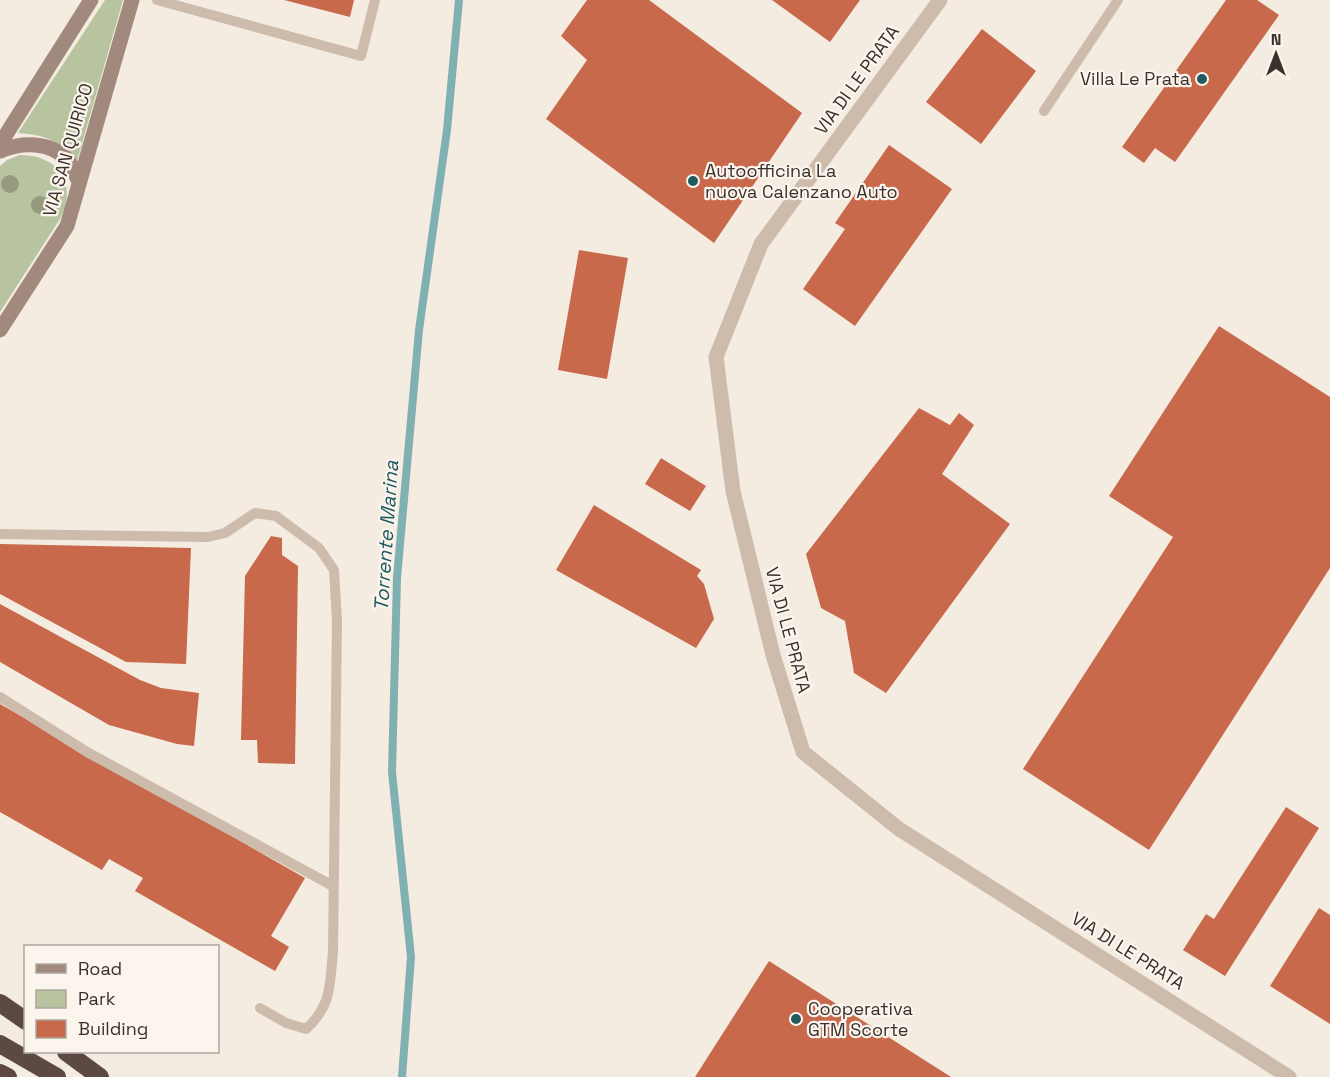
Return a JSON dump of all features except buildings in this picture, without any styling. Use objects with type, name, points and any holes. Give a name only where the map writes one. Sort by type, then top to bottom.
[{"type":"highway","points":[[0,1003],[24,1020]]},
{"type":"highway","points":[[0,1044],[57,1077]]},
{"type":"highway","points":[[67,1053],[100,1077]]},
{"type":"highway","points":[[0,1073],[8,1077]]},
{"type":"street","points":[[0,144],[91,0]]},
{"type":"street","name":"VIA SAN QUIRICO","points":[[0,330],[67,226],[132,0]]},
{"type":"street","name":"VIA DI LE PRATA","points":[[940,0],[761,244],[716,357],[733,491],[773,656],[803,752],[899,829],[1289,1077]]},
{"type":"street","points":[[0,151],[15,145],[34,144],[53,151],[68,160],[79,182]]},
{"type":"lane","points":[[157,0],[178,3],[361,56],[375,0]]},
{"type":"lane","points":[[1044,111],[1118,0]]},
{"type":"lane","points":[[0,534],[208,537],[225,533],[255,513],[276,516],[319,548],[334,570],[338,621],[333,951],[328,998],[318,1018],[306,1029],[286,1023],[260,1008]]},
{"type":"lane","points":[[0,697],[87,752],[333,886]]},
{"type":"green space","points":[[105,0],[123,0],[77,161],[64,148],[51,140],[18,133]]},
{"type":"green space","points":[[20,155],[34,156],[55,166],[66,183],[67,194],[60,219],[0,312],[0,166],[7,160]]},
{"type":"waterway","name":"Torrente Marina","points":[[402,1077],[411,957],[392,772],[397,578],[419,330],[447,130],[459,0]]},
{"type":"place","name":"Villa Le Prata","points":[[1202,79]]},
{"type":"place","name":"Autoofficina La nuova Calenzano Auto","points":[[693,181]]},
{"type":"place","name":"Cooperativa GTM Scorte","points":[[796,1019]]}]
